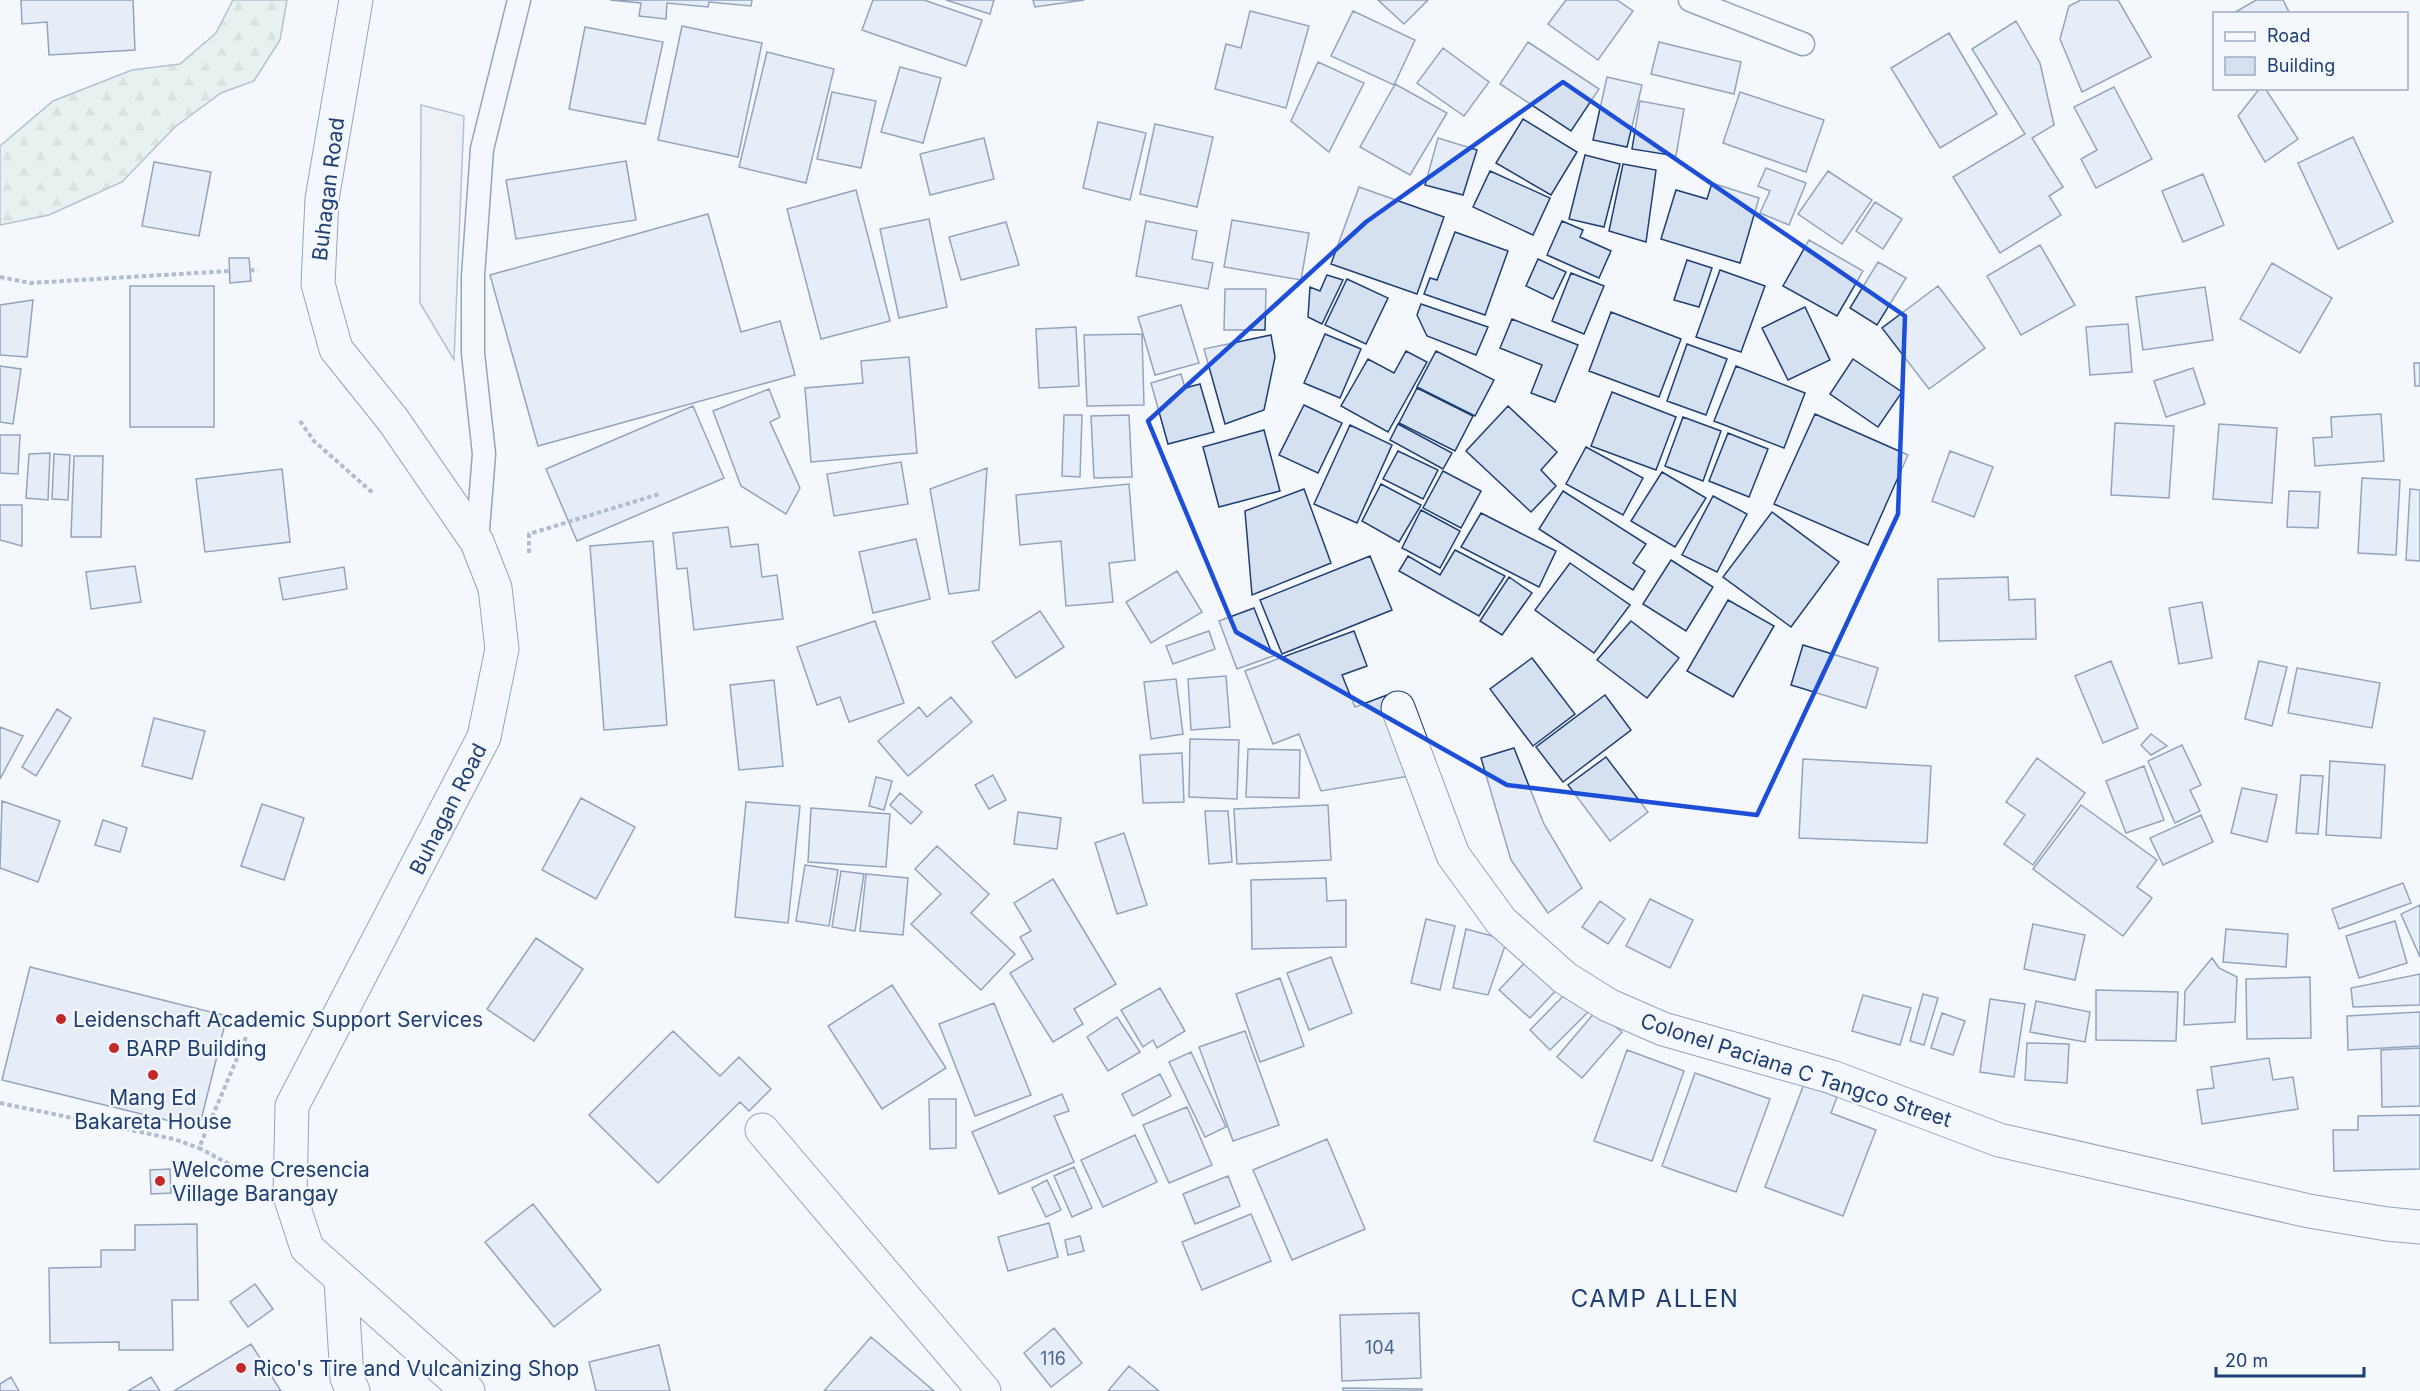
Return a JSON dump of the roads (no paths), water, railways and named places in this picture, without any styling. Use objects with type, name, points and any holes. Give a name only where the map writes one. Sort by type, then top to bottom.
[{"type":"street","name":"Buhagan Road","points":[[356,0],[322,199],[318,284],[336,349],[393,420],[477,542],[495,588],[502,649],[484,737],[292,1106],[290,1196],[308,1248],[341,1280],[468,1391]]},
{"type":"street","name":"Colonel Paciana C Tangco Street","points":[[1398,708],[1453,855],[1501,921],[1565,978],[1608,1005],[1663,1029],[1832,1077],[1999,1140],[2309,1211],[2420,1227]]},
{"type":"street","points":[[762,1130],[984,1391]]},
{"type":"street","points":[[341,1280],[347,1378],[353,1391]]},
{"type":"lane","points":[[477,542],[484,454],[473,353],[473,276],[482,149],[519,0]]},
{"type":"lane","points":[[1690,0],[1803,44]]},
{"type":"place","name":"Leidenschaft Academic Support Services","points":[[61,1019]]},
{"type":"place","name":"BARP Building","points":[[114,1048]]},
{"type":"place","name":"Mang Ed Bakareta House","points":[[153,1075]]},
{"type":"place","name":"Welcome Cresencia Village Barangay","points":[[160,1181]]},
{"type":"place","name":"Rico's Tire and Vulcanizing Shop","points":[[241,1368]]},
{"type":"district","name":"CAMP ALLEN","points":[[1655,1298]]}]
